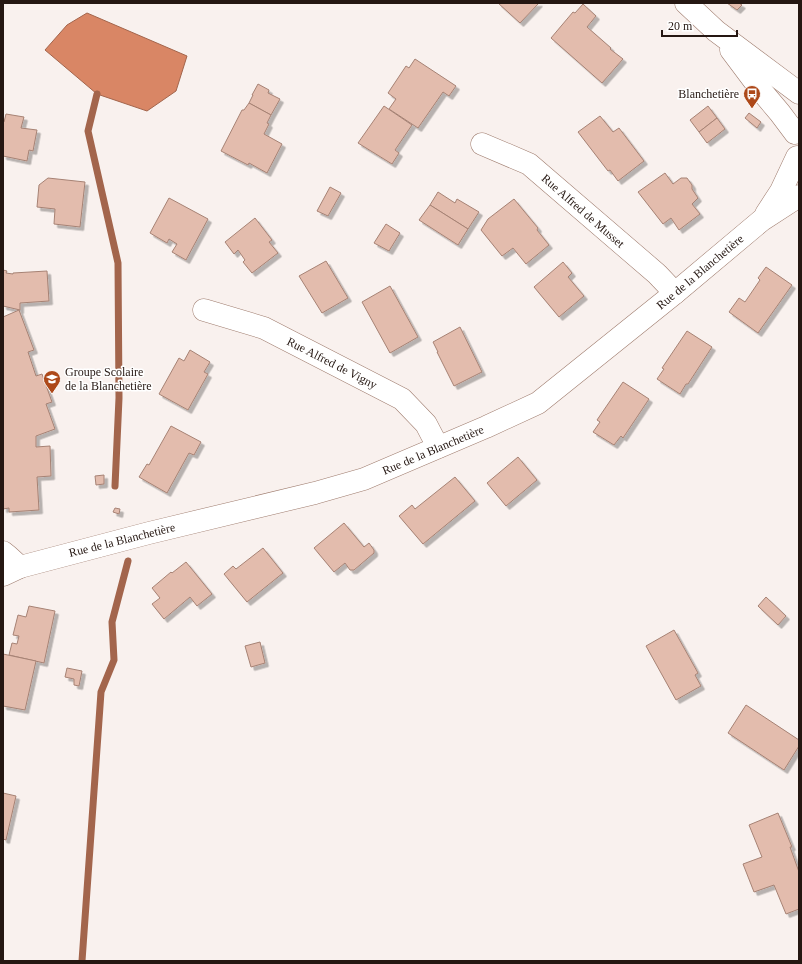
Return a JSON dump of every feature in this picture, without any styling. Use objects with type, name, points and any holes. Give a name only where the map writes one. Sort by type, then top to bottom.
[{"type":"street","points":[[686,3],[716,31],[799,93]]},
{"type":"street","points":[[716,31],[764,94],[780,113],[797,129],[794,145],[798,158],[781,191],[762,220]]},
{"type":"street","name":"Rue Alfred de Musset","points":[[482,144],[529,164],[657,274],[675,293]]},
{"type":"street","name":"Rue de la Blanchetière","points":[[12,571],[157,531],[315,493],[364,479],[538,403],[675,293],[762,220],[799,196]]},
{"type":"street","name":"Rue Alfred de Vigny","points":[[204,310],[264,328],[402,399],[426,424],[438,447]]},
{"type":"street","points":[[3,552],[8,556],[12,571]]},
{"type":"shaded area","points":[[87,13],[187,56],[176,91],[147,111],[97,94],[45,50],[67,25]]},
{"type":"building","points":[[498,3],[539,3],[520,23]]},
{"type":"building","points":[[727,3],[739,3],[742,5],[737,10]]},
{"type":"building","points":[[583,4],[596,16],[587,27],[623,59],[602,83],[551,38],[573,12],[575,13]]},
{"type":"building","points":[[415,59],[456,86],[449,96],[443,92],[418,128],[389,109],[396,99],[388,93],[406,66],[409,68]]},
{"type":"building","points":[[258,84],[269,90],[268,93],[280,99],[271,115],[249,103]]},
{"type":"building","points":[[249,103],[271,115],[267,123],[269,124],[264,134],[282,144],[267,173],[249,163],[248,165],[221,151],[242,110],[244,110]]},
{"type":"building","points":[[384,106],[412,125],[395,150],[399,153],[392,164],[358,143]]},
{"type":"building","points":[[708,106],[717,118],[699,132],[690,120]]},
{"type":"building","points":[[749,113],[761,122],[757,128],[745,118]]},
{"type":"building","points":[[6,114],[24,117],[21,128],[37,130],[33,151],[29,150],[27,161],[3,156],[3,122]]},
{"type":"building","points":[[600,116],[613,132],[619,128],[644,161],[618,181],[610,170],[608,171],[578,132]]},
{"type":"building","points":[[717,118],[725,129],[707,143],[699,132]]},
{"type":"building","points":[[665,173],[673,184],[681,178],[687,178],[698,198],[692,204],[700,214],[679,230],[671,218],[663,224],[638,192]]},
{"type":"building","points":[[48,178],[85,182],[80,227],[54,224],[55,209],[37,207],[39,185]]},
{"type":"building","points":[[330,187],[341,193],[328,216],[317,211]]},
{"type":"building","points":[[438,192],[455,203],[457,199],[479,212],[468,229],[430,205]]},
{"type":"building","points":[[169,198],[208,219],[186,260],[172,252],[177,244],[169,239],[167,243],[150,233]]},
{"type":"building","points":[[514,199],[538,228],[537,230],[549,245],[526,264],[513,248],[502,256],[481,230],[488,219]]},
{"type":"building","points":[[430,205],[468,229],[458,245],[419,220]]},
{"type":"building","points":[[255,218],[272,240],[269,242],[278,253],[252,273],[243,262],[245,260],[238,250],[234,254],[225,242]]},
{"type":"building","points":[[386,224],[400,233],[389,251],[374,243]]},
{"type":"building","points":[[326,261],[348,298],[322,313],[299,276]]},
{"type":"building","points":[[563,262],[572,273],[568,277],[584,296],[559,317],[534,287]]},
{"type":"building","points":[[766,267],[792,285],[758,333],[729,312],[739,298],[745,302],[760,280],[758,278]]},
{"type":"building","points":[[3,270],[7,271],[6,273],[13,274],[47,271],[49,301],[20,303],[20,310],[3,306]]},
{"type":"building","points":[[390,286],[418,337],[390,353],[362,302]]},
{"type":"building","points":[[19,310],[34,350],[28,352],[36,376],[42,374],[52,402],[46,404],[55,429],[36,436],[36,447],[50,446],[51,476],[37,477],[39,510],[9,512],[9,508],[3,509],[3,317]]},
{"type":"building","points":[[460,327],[482,372],[454,386],[433,342]]},
{"type":"building","points":[[687,331],[712,347],[680,394],[657,379],[664,369],[662,368]]},
{"type":"building","points":[[190,350],[210,362],[204,372],[208,374],[188,410],[159,394],[179,358],[184,361]]},
{"type":"building","points":[[623,382],[649,399],[623,438],[621,436],[614,445],[593,432],[600,422],[597,420]]},
{"type":"building","points":[[171,426],[201,442],[194,455],[189,453],[167,493],[139,477],[147,464],[149,465]]},
{"type":"building","points":[[518,457],[537,480],[506,506],[487,483]]},
{"type":"building","points":[[104,475],[104,484],[96,485],[95,476]]},
{"type":"building","points":[[455,477],[475,501],[423,544],[399,516],[412,505],[415,509]]},
{"type":"building","points":[[115,508],[120,509],[119,514],[113,512]]},
{"type":"building","points":[[344,523],[364,547],[369,543],[374,550],[374,553],[354,570],[350,570],[345,563],[334,572],[314,548]]},
{"type":"building","points":[[263,548],[283,573],[247,602],[224,574],[233,566],[236,569]]},
{"type":"building","points":[[186,562],[212,594],[197,606],[190,597],[164,619],[152,604],[160,598],[152,588]]},
{"type":"building","points":[[766,597],[786,616],[778,625],[758,606]]},
{"type":"building","points":[[29,606],[55,611],[44,663],[9,655],[12,643],[17,644],[19,636],[13,635],[18,615],[26,617]]},
{"type":"building","points":[[674,630],[698,673],[695,675],[701,686],[676,700],[646,646]]},
{"type":"building","points":[[260,642],[265,663],[251,667],[245,646]]},
{"type":"building","points":[[3,654],[36,661],[25,710],[3,706]]},
{"type":"building","points":[[67,668],[82,671],[79,686],[74,685],[74,679],[65,677]]},
{"type":"building","points":[[746,705],[799,740],[799,746],[784,770],[728,733]]},
{"type":"building","points":[[3,793],[16,796],[6,840],[3,839]]},
{"type":"building","points":[[778,813],[792,847],[790,847],[799,872],[799,909],[786,914],[774,885],[754,892],[743,864],[762,857],[749,825]]},
{"type":"waterway","points":[[97,94],[88,131],[118,263],[119,398],[115,486]]},
{"type":"waterway","points":[[82,961],[101,692],[114,660],[112,622],[128,561]]},
{"type":"place","name":"Blanchetière","points":[[752,109]]},
{"type":"place","name":"Groupe Scolaire de la Blanchetière","points":[[52,394]]}]
